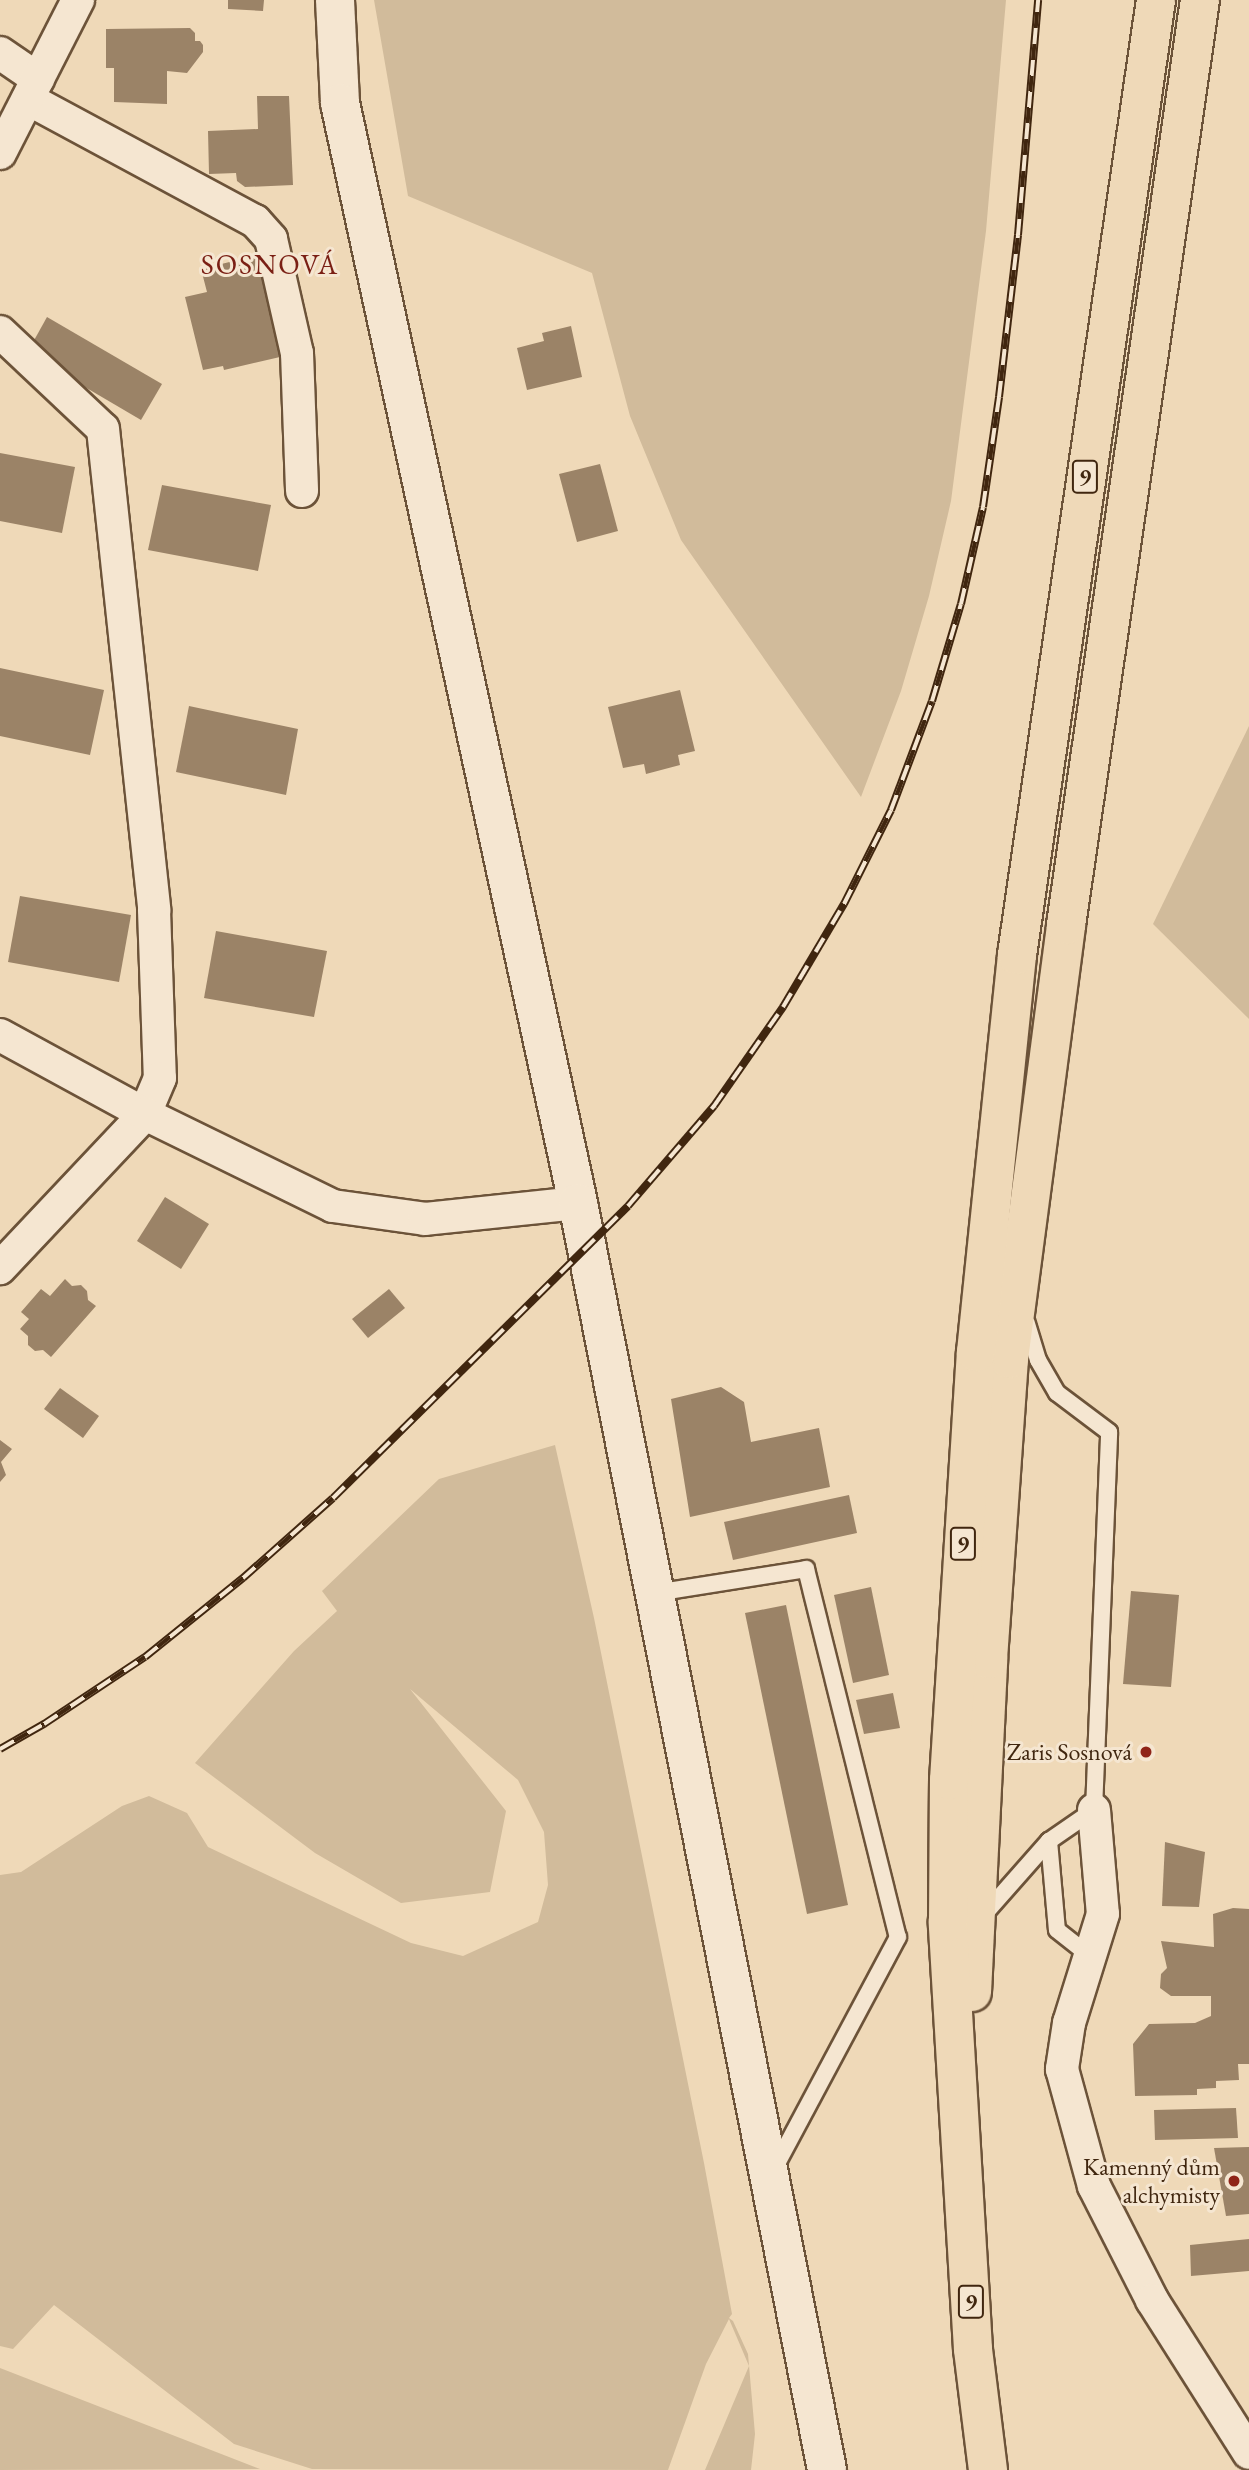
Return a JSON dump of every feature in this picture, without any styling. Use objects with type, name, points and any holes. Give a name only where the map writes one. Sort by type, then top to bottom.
[{"type":"main road","name":"9","points":[[988,2470],[973,2348],[948,1922],[949,1780],[976,1352],[1017,955],[1156,0]]},
{"type":"main road","name":"9","points":[[962,2134],[977,1922],[988,1659],[1009,1359],[1028,1206],[1200,0]]},
{"type":"main road","name":"9","points":[[1185,98],[1206,0]]},
{"type":"street","points":[[0,153],[78,0]]},
{"type":"street","points":[[335,0],[340,103],[578,1202],[827,2470]]},
{"type":"street","points":[[0,53],[33,89],[255,221],[271,239],[297,353],[302,491]]},
{"type":"street","points":[[0,332],[103,429],[154,910],[159,1078],[145,1115],[0,1268]]},
{"type":"street","points":[[0,1035],[145,1115],[333,1206],[425,1219],[578,1202]]},
{"type":"street","points":[[1094,1810],[1103,1914],[1069,2023],[1062,2069],[1094,2186],[1152,2300],[1249,2453]]},
{"type":"lane","points":[[977,1922],[1049,1841],[1094,1810],[1109,1432],[1057,1393],[1046,1377],[1031,1343],[1027,1326],[1028,1206]]},
{"type":"lane","points":[[654,1593],[806,1569],[898,1937],[769,2178]]},
{"type":"lane","points":[[1049,1841],[1057,1930],[1090,1956]]},
{"type":"shaded area","points":[[374,0],[1006,0],[986,231],[951,501],[929,596],[901,691],[861,797],[681,540],[630,416],[592,273],[408,196]]},
{"type":"shaded area","points":[[1249,726],[1249,1019],[1153,924]]},
{"type":"shaded area","points":[[555,1445],[594,1618],[704,2163],[732,2314],[729,2318],[733,2321],[748,2354],[755,2434],[751,2470],[705,2470],[749,2366],[729,2319],[706,2364],[668,2470],[312,2469],[234,2444],[54,2305],[13,2349],[0,2346],[0,1875],[21,1872],[122,1806],[149,1796],[187,1813],[208,1847],[411,1943],[463,1956],[538,1922],[548,1885],[544,1832],[518,1780],[410,1689],[506,1811],[490,1892],[401,1903],[315,1853],[195,1763],[294,1651],[337,1611],[322,1591],[439,1479]]},
{"type":"shaded area","points":[[0,2368],[260,2469],[0,2470]]},
{"type":"building","points":[[228,0],[264,0],[263,11],[228,9]]},
{"type":"building","points":[[190,28],[195,33],[195,41],[200,41],[203,45],[203,52],[187,73],[167,71],[167,104],[114,102],[114,68],[106,68],[106,29]]},
{"type":"building","points":[[257,96],[289,96],[293,185],[245,187],[237,181],[236,173],[209,174],[208,131],[258,129]]},
{"type":"building","points":[[258,255],[280,357],[224,370],[223,366],[203,370],[185,297],[207,292],[201,269]]},
{"type":"building","points":[[47,317],[162,384],[141,420],[27,353]]},
{"type":"building","points":[[571,326],[582,377],[527,390],[517,348],[544,341],[542,333]]},
{"type":"building","points":[[0,453],[75,467],[62,533],[0,521]]},
{"type":"building","points":[[600,464],[618,531],[577,542],[559,474]]},
{"type":"building","points":[[162,485],[271,505],[258,571],[148,550]]},
{"type":"building","points":[[0,668],[104,690],[90,755],[0,736]]},
{"type":"building","points":[[680,690],[695,751],[678,755],[680,765],[646,774],[644,764],[623,768],[608,707]]},
{"type":"building","points":[[189,706],[298,729],[286,795],[176,772]]},
{"type":"building","points":[[20,896],[131,915],[119,982],[8,962]]},
{"type":"building","points":[[216,931],[327,951],[314,1017],[204,998]]},
{"type":"building","points":[[165,1197],[209,1224],[181,1269],[137,1241]]},
{"type":"building","points":[[65,1279],[72,1286],[81,1285],[87,1291],[88,1300],[96,1306],[51,1357],[43,1350],[35,1351],[28,1345],[28,1336],[20,1329],[29,1319],[21,1312],[41,1289],[50,1296]]},
{"type":"building","points":[[389,1289],[405,1308],[368,1338],[352,1319]]},
{"type":"building","points":[[721,1387],[744,1402],[751,1442],[819,1428],[830,1487],[690,1517],[671,1399]]},
{"type":"building","points":[[60,1388],[99,1416],[83,1438],[44,1409]]},
{"type":"building","points":[[0,1440],[12,1449],[1,1462],[6,1475],[0,1482]]},
{"type":"building","points":[[849,1495],[857,1533],[733,1560],[724,1522]]},
{"type":"building","points":[[871,1587],[889,1675],[853,1683],[834,1595]]},
{"type":"building","points":[[1131,1591],[1179,1595],[1171,1687],[1123,1684]]},
{"type":"building","points":[[786,1605],[848,1905],[807,1914],[745,1613]]},
{"type":"building","points":[[893,1693],[900,1728],[864,1734],[856,1700]]},
{"type":"building","points":[[1165,1842],[1205,1852],[1199,1907],[1162,1906]]},
{"type":"building","points":[[1233,1908],[1249,1909],[1249,2064],[1238,2064],[1239,2080],[1216,2081],[1216,2088],[1197,2089],[1197,2095],[1135,2096],[1133,2044],[1149,2024],[1195,2023],[1211,2016],[1211,1996],[1171,1996],[1160,1988],[1161,1974],[1167,1968],[1161,1941],[1214,1947],[1213,1914]]},
{"type":"building","points":[[1236,2108],[1238,2138],[1155,2140],[1154,2110]]},
{"type":"building","name":"Kamenný dům alchymisty","points":[[1249,2147],[1249,2214],[1226,2216],[1214,2148]]},
{"type":"building","points":[[1249,2239],[1249,2271],[1191,2276],[1190,2245]]},
{"type":"railway","points":[[0,1749],[44,1724],[145,1657],[243,1578],[333,1498],[628,1206],[714,1106],[783,1007],[844,904],[891,810],[932,701],[961,604],[983,507],[999,397],[1018,235],[1038,0]]},
{"type":"place","name":"Zaris Sosnová","points":[[1146,1752]]},
{"type":"place","name":"Kamenný dům alchymisty","points":[[1234,2181]]},
{"type":"district","name":"SOSNOVÁ","points":[[270,264]]}]
